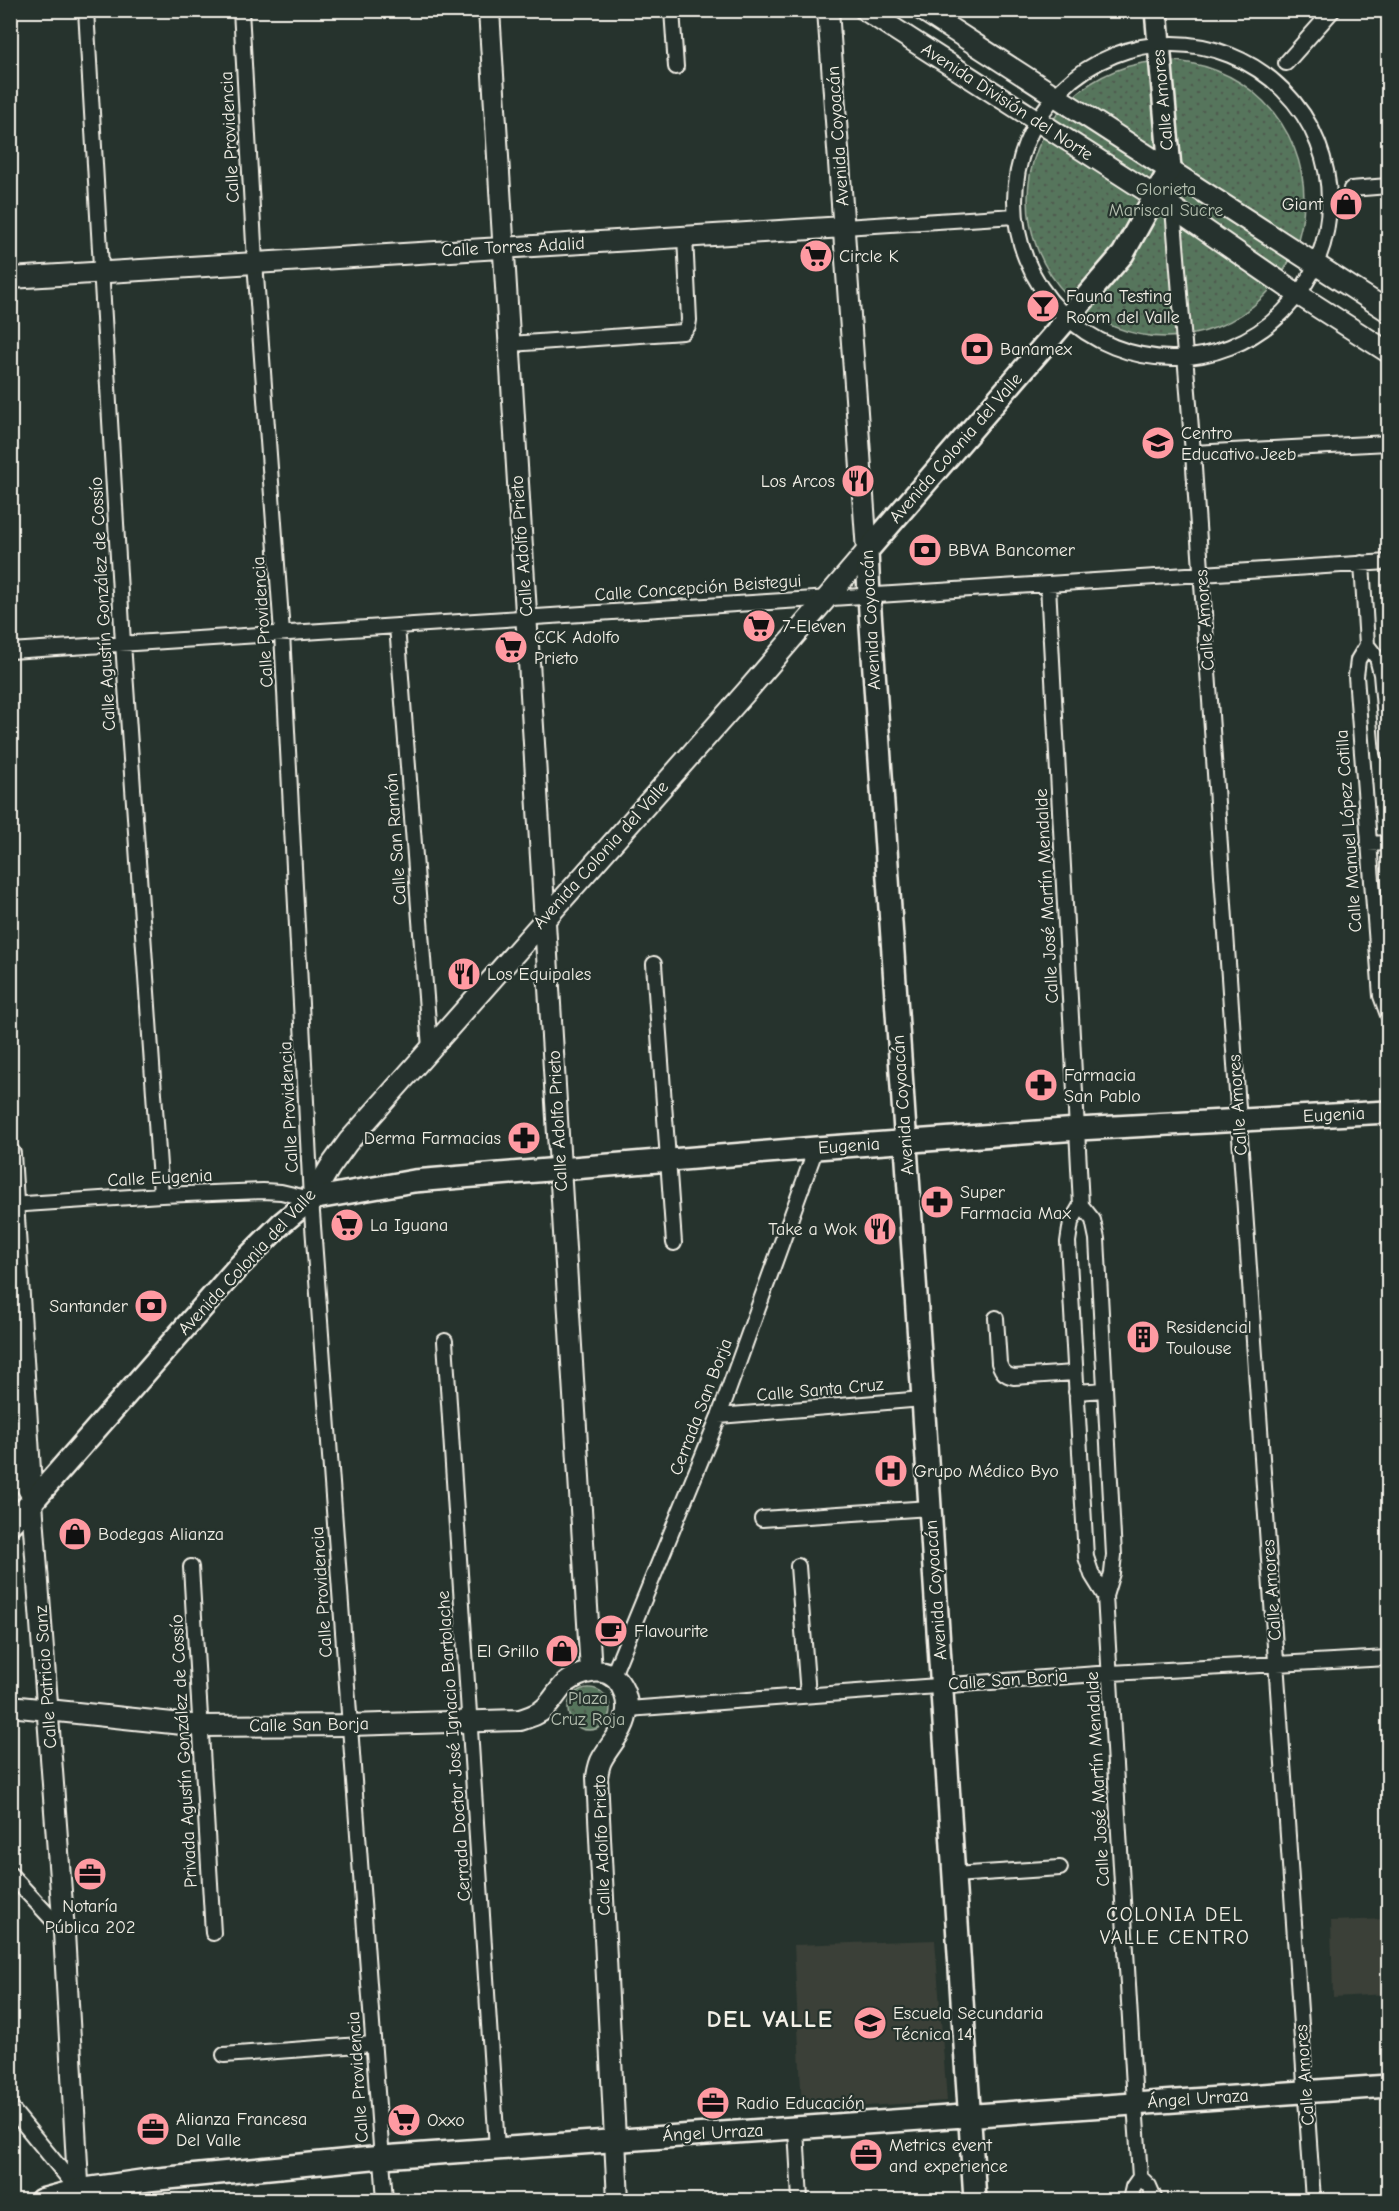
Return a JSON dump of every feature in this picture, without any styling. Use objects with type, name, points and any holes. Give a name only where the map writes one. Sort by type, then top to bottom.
[{"type":"main road","name":"Calle Amores","points":[[1156,10],[1170,169]]},
{"type":"main road","name":"Avenida Colonia del Valle","points":[[867,551],[1123,254],[1164,203],[1170,169]]},
{"type":"main road","name":"Avenida Coyoacán","points":[[867,551],[975,2200]]},
{"type":"main road","name":"Eugenia","points":[[311,1199],[414,1181],[816,1148],[1078,1129],[1389,1112]]},
{"type":"main road","name":"Avenida Colonia del Valle","points":[[10,1524],[32,1502],[238,1267],[282,1223],[311,1199]]},
{"type":"main road","name":"Ángel Urraza","points":[[40,2200],[382,2157],[1389,2086]]},
{"type":"street","name":"Calle Agustín González de Cossío","points":[[86,10],[123,644],[161,1195]]},
{"type":"street","name":"Calle Providencia","points":[[241,10],[255,262],[282,633],[311,1199],[385,2200]]},
{"type":"street","name":"Calle Adolfo Prieto","points":[[489,10],[591,1672]]},
{"type":"street","points":[[672,10],[676,67]]},
{"type":"street","name":"Avenida Coyoacán","points":[[828,10],[867,551]]},
{"type":"street","name":"Avenida División del Norte","points":[[866,10],[1389,352]]},
{"type":"street","name":"Avenida División del Norte","points":[[922,10],[1389,311]]},
{"type":"street","points":[[1286,63],[1334,10]]},
{"type":"street","points":[[1158,44],[1192,45],[1227,53],[1259,69],[1291,96],[1314,130],[1327,167],[1330,190],[1328,228],[1317,264],[1299,295],[1282,314],[1248,339],[1208,354],[1186,358],[1156,358],[1120,350],[1087,334],[1067,319],[1043,292],[1026,261],[1015,216],[1015,183],[1022,152],[1036,121],[1055,96],[1072,79],[1103,59],[1138,47],[1158,44]]},
{"type":"street","points":[[1352,189],[1389,186]]},
{"type":"street","name":"Calle Amores","points":[[1164,203],[1186,358],[1313,2200]]},
{"type":"street","name":"Calle Torres Adalid","points":[[10,278],[1015,216]]},
{"type":"street","points":[[510,344],[683,332],[689,320],[685,236]]},
{"type":"street","points":[[1193,453],[1389,443]]},
{"type":"street","name":"Avenida Colonia del Valle","points":[[311,1199],[348,1142],[867,551]]},
{"type":"street","name":"Calle Concepción Beistegui","points":[[10,651],[1389,562]]},
{"type":"street","name":"Calle Manuel López Cotilla","points":[[1362,563],[1367,645],[1359,660],[1356,676],[1381,996],[1389,1015]]},
{"type":"street","name":"Calle José Martín Mendalde","points":[[1048,585],[1081,1205],[1071,1222],[1068,1242],[1074,1373],[1086,1557],[1092,1575],[1105,1596]]},
{"type":"street","name":"Calle San Ramón","points":[[397,626],[430,1048]]},
{"type":"street","name":"Calle Manuel López Cotilla","points":[[1367,645],[1377,658],[1381,674],[1389,753]]},
{"type":"street","points":[[1368,844],[1389,843]]},
{"type":"street","points":[[654,964],[674,1243]]},
{"type":"street","name":"Cerrada San Borja","points":[[613,1675],[719,1416],[816,1148]]},
{"type":"street","name":"Calle Patricio Sanz","points":[[10,1154],[32,1502],[64,1932],[78,2195]]},
{"type":"street","name":"Calle Eugenia","points":[[12,1205],[161,1195],[275,1191],[311,1199]]},
{"type":"street","name":"Calle José Martín Mendalde","points":[[1081,1205],[1093,1220],[1097,1239],[1114,1556],[1105,1596],[1140,2177],[1133,2187],[1130,2200]]},
{"type":"street","points":[[996,1318],[999,1363],[1001,1370],[1007,1375],[1014,1377],[1074,1373]]},
{"type":"street","name":"Cerrada Doctor José Ignacio Bartolache","points":[[445,1341],[497,2148]]},
{"type":"street","points":[[1076,1392],[1105,1390]]},
{"type":"street","name":"Calle Santa Cruz","points":[[719,1416],[923,1399]]},
{"type":"street","points":[[10,1463],[32,1502]]},
{"type":"street","points":[[762,1519],[930,1508]]},
{"type":"street","points":[[798,1566],[807,1695]]},
{"type":"street","name":"Privada Agustín González de Cossío","points":[[191,1567],[213,1933]]},
{"type":"street","name":"Calle San Borja","points":[[628,1708],[1111,1673],[1389,1658]]},
{"type":"street","points":[[591,1672],[602,1671],[613,1675],[621,1685],[628,1708]]},
{"type":"street","name":"Calle San Borja","points":[[10,1706],[201,1726],[520,1720],[534,1716],[545,1708],[566,1683],[578,1675],[591,1672]]},
{"type":"street","name":"Calle Adolfo Prieto","points":[[618,2200],[597,1777],[601,1761],[617,1737],[628,1708]]},
{"type":"street","points":[[954,1875],[1060,1868]]},
{"type":"street","points":[[10,1874],[64,1932]]},
{"type":"street","points":[[224,2055],[373,2044]]},
{"type":"street","points":[[10,2107],[78,2195]]},
{"type":"street","points":[[796,2129],[800,2200]]},
{"type":"street","name":"Calle José Martín Mendalde","points":[[1140,2177],[1149,2186],[1155,2200]]},
{"type":"shaded area","points":[[1388,1919],[1388,1994],[1333,1997],[1331,1921]]},
{"type":"shaded area","name":"Escuela Secundaria Técnica 14","points":[[935,1940],[947,2101],[802,2110],[794,1945]]},
{"type":"green space","name":"Glorieta Mariscal Sucre","points":[[1180,61],[1219,71],[1231,77],[1254,92],[1273,111],[1294,146],[1302,172],[1304,199],[1302,226],[1294,252],[1281,276],[1264,297],[1243,314],[1219,327],[1180,337],[1152,337],[1113,327],[1101,321],[1078,306],[1059,287],[1038,252],[1030,226],[1028,185],[1038,146],[1044,134],[1059,111],[1078,92],[1113,71],[1139,63]]},
{"type":"green space","name":"Plaza Cruz Roja","points":[[589,1688],[597,1689],[604,1694],[609,1701],[609,1717],[604,1724],[597,1729],[589,1730],[581,1729],[574,1724],[569,1717],[568,1709],[569,1701],[574,1694],[581,1689]]},
{"type":"place","name":"Giant","points":[[1346,204]]},
{"type":"place","name":"Circle K","points":[[816,256]]},
{"type":"place","name":"Fauna Testing Room del Valle","points":[[1043,306]]},
{"type":"place","name":"Banamex","points":[[977,349]]},
{"type":"place","name":"Centro Educativo Jeeb","points":[[1158,443]]},
{"type":"place","name":"Los Arcos","points":[[858,481]]},
{"type":"place","name":"BBVA Bancomer","points":[[925,550]]},
{"type":"place","name":"7-Eleven","points":[[759,626]]},
{"type":"place","name":"CCK Adolfo Prieto","points":[[511,647]]},
{"type":"place","name":"Los Equipales","points":[[464,974]]},
{"type":"place","name":"Farmacia San Pablo","points":[[1041,1085]]},
{"type":"place","name":"Derma Farmacias","points":[[524,1138]]},
{"type":"place","name":"Super Farmacia Max","points":[[937,1202]]},
{"type":"place","name":"La Iguana","points":[[347,1225]]},
{"type":"place","name":"Take a Wok","points":[[880,1229]]},
{"type":"place","name":"Santander","points":[[151,1306]]},
{"type":"place","name":"Residencial Toulouse","points":[[1143,1337]]},
{"type":"place","name":"Grupo Médico Byo","points":[[891,1471]]},
{"type":"place","name":"Bodegas Alianza","points":[[75,1534]]},
{"type":"place","name":"Flavourite","points":[[611,1631]]},
{"type":"place","name":"El Grillo","points":[[562,1651]]},
{"type":"place","name":"Notaría Pública 202","points":[[90,1874]]},
{"type":"place","name":"Escuela Secundaria Técnica 14","points":[[870,2023]]},
{"type":"place","name":"Radio Educación","points":[[713,2103]]},
{"type":"place","name":"Oxxo","points":[[404,2120]]},
{"type":"place","name":"Alianza Francesa Del Valle","points":[[153,2129]]},
{"type":"place","name":"Metrics event and experience","points":[[866,2155]]},
{"type":"district","name":"COLONIA DEL VALLE CENTRO","points":[[1175,1926]]},
{"type":"district","name":"DEL VALLE","points":[[770,2019]]}]
